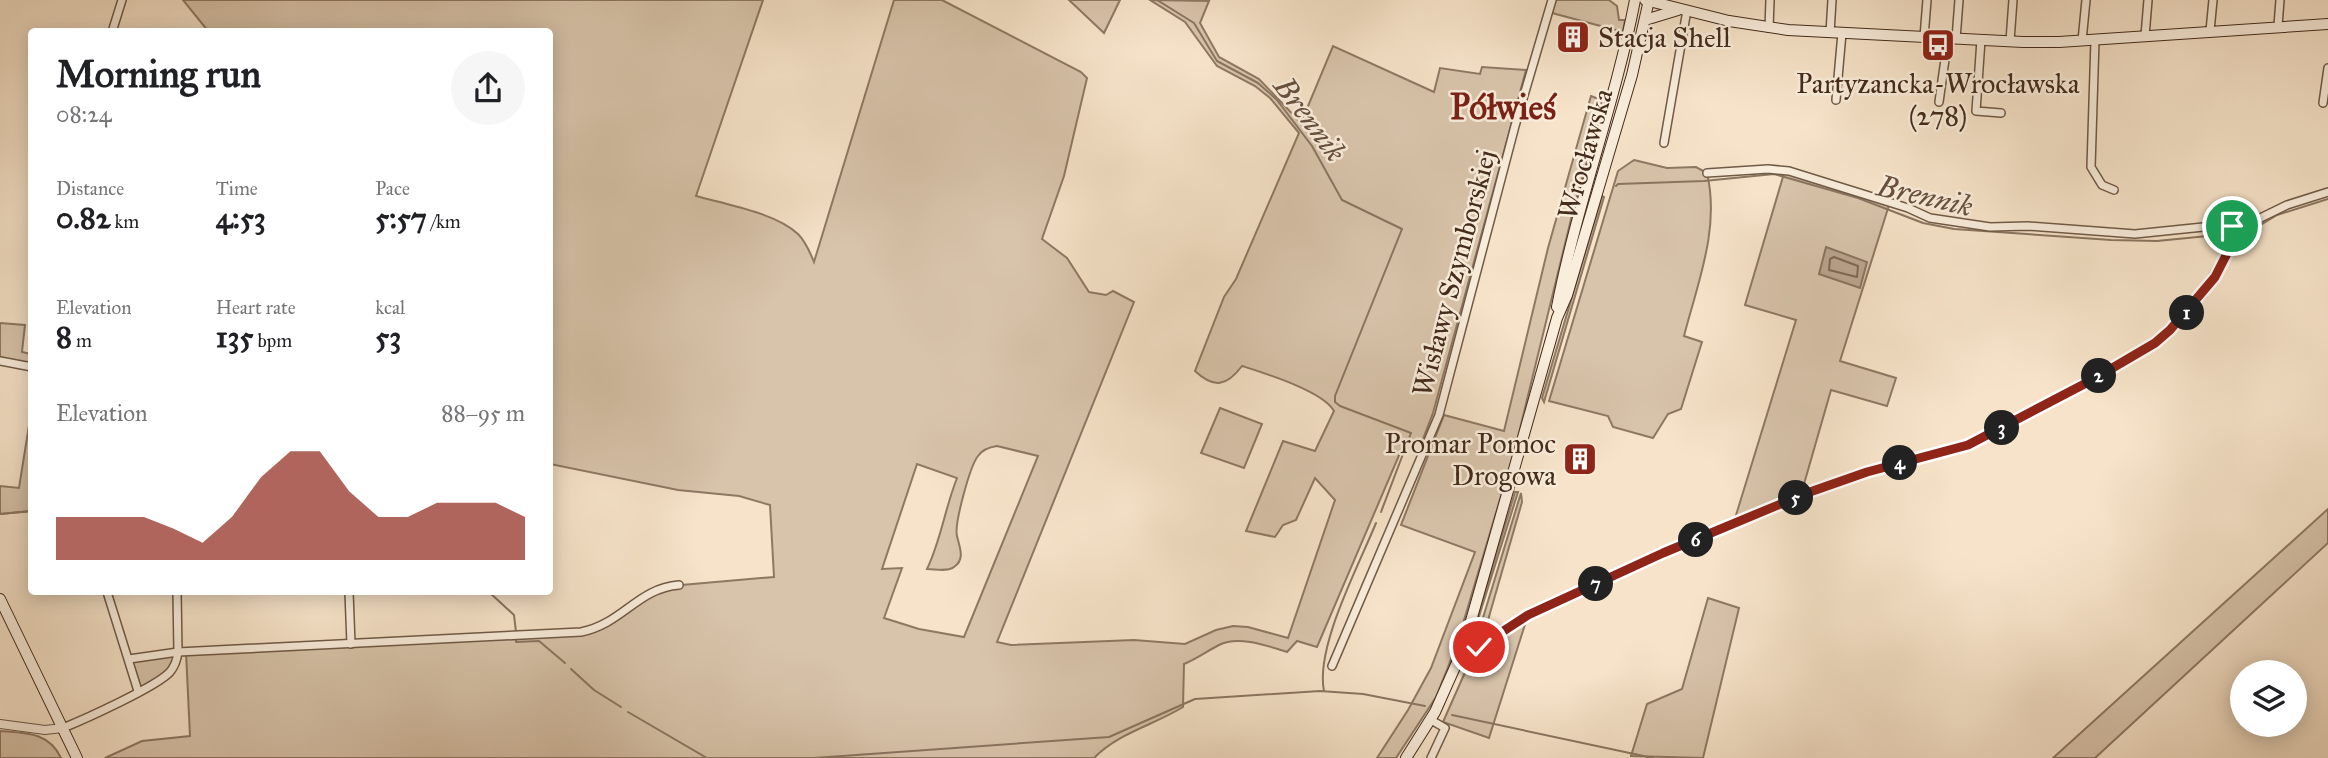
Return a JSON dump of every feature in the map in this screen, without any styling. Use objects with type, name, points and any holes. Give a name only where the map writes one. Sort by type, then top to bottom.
[{"type":"main road","name":"Wrocławska","points":[[1557,318],[1556,308],[1578,213],[1617,76],[1635,0]]},
{"type":"main road","name":"Wrocławska","points":[[1406,758],[1450,684],[1463,649],[1557,318],[1567,295],[1612,142],[1648,0]]},
{"type":"main road","points":[[1648,0],[1769,28],[1981,40],[2082,41],[2328,24]]},
{"type":"main road","points":[[1674,0],[1685,9]]},
{"type":"main road","points":[[1645,20],[1685,9]]},
{"type":"main road","points":[[0,599],[76,758]]},
{"type":"street","points":[[113,28],[122,0]]},
{"type":"street","name":"Wisławy Szymborskiej","points":[[1332,666],[1438,415],[1514,126],[1552,0]]},
{"type":"street","points":[[1769,28],[1770,0]]},
{"type":"street","points":[[1830,33],[1832,0]]},
{"type":"street","points":[[1924,37],[1927,0]]},
{"type":"street","points":[[1939,102],[1959,0]]},
{"type":"street","points":[[2010,41],[2013,0]]},
{"type":"street","points":[[2082,41],[2086,0]]},
{"type":"street","points":[[2145,36],[2148,0]]},
{"type":"street","points":[[2210,31],[2213,0]]},
{"type":"street","points":[[2278,26],[2280,0]]},
{"type":"street","points":[[1664,144],[1685,9]]},
{"type":"street","points":[[1836,100],[1842,33]]},
{"type":"street","points":[[1981,40],[1976,111],[2001,113]]},
{"type":"street","points":[[2095,40],[2091,167],[2102,185],[2114,190]]},
{"type":"street","points":[[2323,103],[2328,68]]},
{"type":"street","points":[[1707,173],[1768,169],[1789,171],[1908,208],[1930,218],[1990,227],[2028,226],[2135,234],[2213,226],[2240,228],[2287,205],[2328,192]]},
{"type":"street","points":[[1463,649],[1479,647],[1528,615],[1643,562],[1807,493],[1867,472],[1977,441],[2092,380],[2155,343],[2170,330],[2215,277],[2240,228]]},
{"type":"street","points":[[0,361],[28,365]]},
{"type":"street","points":[[129,659],[178,652],[593,630],[610,623],[653,590],[679,585]]},
{"type":"street","points":[[108,595],[138,691]]},
{"type":"street","points":[[0,724],[45,730],[62,728],[169,673],[177,660],[178,652],[177,595]]},
{"type":"street","points":[[349,595],[352,644]]},
{"type":"street","points":[[1431,720],[1445,729],[1431,758]]},
{"type":"shaded area","points":[[183,0],[763,0],[696,196],[777,220],[798,234],[814,262],[894,0],[942,0],[1081,72],[1087,78],[1064,176],[1042,239],[1067,258],[1089,292],[1106,295],[1113,291],[1134,302],[997,642],[1011,645],[1134,640],[1185,644],[1216,630],[1233,626],[1248,627],[1288,638],[1335,500],[1315,478],[1296,520],[1283,525],[1275,537],[1246,531],[1283,441],[1315,451],[1334,411],[1306,390],[1242,366],[1231,378],[1220,383],[1208,381],[1195,371],[1224,297],[1236,279],[1299,133],[1270,98],[1255,86],[1217,66],[1185,22],[1150,0],[1209,1],[1200,23],[1219,57],[1259,79],[1301,123],[1333,46],[1434,92],[1440,68],[1480,74],[1482,67],[1526,70],[1433,413],[1421,444],[1406,439],[1317,647],[1297,641],[1287,652],[1244,641],[1219,645],[1184,664],[1183,707],[1114,742],[1094,758],[105,758],[142,741],[190,736],[186,652],[581,632],[670,586],[774,577],[770,505],[739,496],[678,490],[553,465],[553,28],[206,28]],"holes":[[[997,446],[1038,456],[964,637],[919,629],[884,618],[902,568],[882,569],[917,464],[957,478],[927,569],[945,570],[951,569],[960,560],[957,536],[960,508],[967,483],[980,454]]]},
{"type":"shaded area","points":[[1069,0],[1120,0],[1104,33]]},
{"type":"shaded area","points":[[1556,0],[1609,0],[1617,6],[1619,20],[1625,20],[1623,32],[1552,13]]},
{"type":"shaded area","points":[[1591,96],[1601,100],[1602,109],[1574,207],[1515,449],[1456,647],[1436,697],[1396,758],[1377,758],[1431,668],[1475,552],[1401,525],[1444,415],[1504,431],[1548,248]]},
{"type":"shaded area","points":[[1634,160],[1667,168],[1696,167],[1707,173],[1710,194],[1711,214],[1706,255],[1684,336],[1702,342],[1681,409],[1668,414],[1653,438],[1613,427],[1608,416],[1549,401],[1618,171]]},
{"type":"shaded area","points":[[1785,170],[1890,202],[1840,361],[1896,378],[1887,406],[1831,390],[1803,495],[1733,525],[1796,320],[1745,305]]},
{"type":"shaded area","points":[[1602,196],[1604,197],[1544,402],[1542,398]]},
{"type":"shaded area","points":[[0,323],[25,325],[22,352],[28,353],[28,366],[0,361]]},
{"type":"shaded area","points":[[1220,408],[1262,424],[1244,468],[1201,453]]},
{"type":"shaded area","points":[[28,432],[28,511],[0,514],[0,486],[19,488]]},
{"type":"shaded area","points":[[1515,492],[1518,492],[1470,645],[1469,644]]},
{"type":"shaded area","points":[[1521,493],[1522,502],[1484,634],[1475,644]]},
{"type":"shaded area","points":[[2328,509],[2328,543],[2095,758],[2053,758]]},
{"type":"shaded area","points":[[1708,598],[1739,608],[1703,758],[1631,756],[1647,704],[1682,689]]},
{"type":"shaded area","points":[[1528,615],[1489,738],[1443,722],[1474,652]]},
{"type":"shaded area","points":[[178,652],[175,666],[138,691],[129,659]]},
{"type":"shaded area","points":[[0,731],[28,734],[43,739],[56,749],[61,758],[0,758]]},
{"type":"water","points":[[1826,247],[1867,262],[1860,288],[1819,274]]},
{"type":"waterway","name":"Brennik","points":[[1157,0],[1194,23],[1217,61],[1258,83],[1277,100],[1312,146],[1342,200],[1402,229],[1335,396],[1335,402],[1340,406],[1411,433],[1381,512]]},
{"type":"waterway","name":"Brennik","points":[[1616,186],[1774,174],[1858,198],[1923,223],[1954,229],[2157,241],[2228,234]]},
{"type":"waterway","name":"Brennik","points":[[2244,235],[2277,215],[2328,199]]},
{"type":"waterway","points":[[0,514],[28,511]]},
{"type":"waterway","name":"Brennik","points":[[1324,691],[1323,673],[1332,630],[1376,523]]},
{"type":"waterway","points":[[492,595],[514,615],[516,632]]},
{"type":"waterway","points":[[516,637],[516,642],[539,641],[565,663]]},
{"type":"waterway","points":[[571,669],[594,690],[621,707]]},
{"type":"waterway","points":[[814,758],[1109,737],[1195,699],[1320,691],[1363,694],[1425,706]]},
{"type":"waterway","points":[[628,712],[707,758]]},
{"type":"waterway","points":[[1452,715],[1653,758]]},
{"type":"place","name":"Stacja Shell","points":[[1573,37]]},
{"type":"place","name":"Partyzancka-Wrocławska (278)","points":[[1938,45]]},
{"type":"place","name":"Promar Pomoc Drogowa","points":[[1580,459]]},
{"type":"district","name":"Półwieś","points":[[1503,107]]},
{"type":"route","points":[[1479,647],[1499,631],[1528,615],[1663,553],[1807,493],[1867,472],[1968,445],[2129,359],[2170,330],[2203,294],[2215,277],[2240,228],[2232,226]]}]
